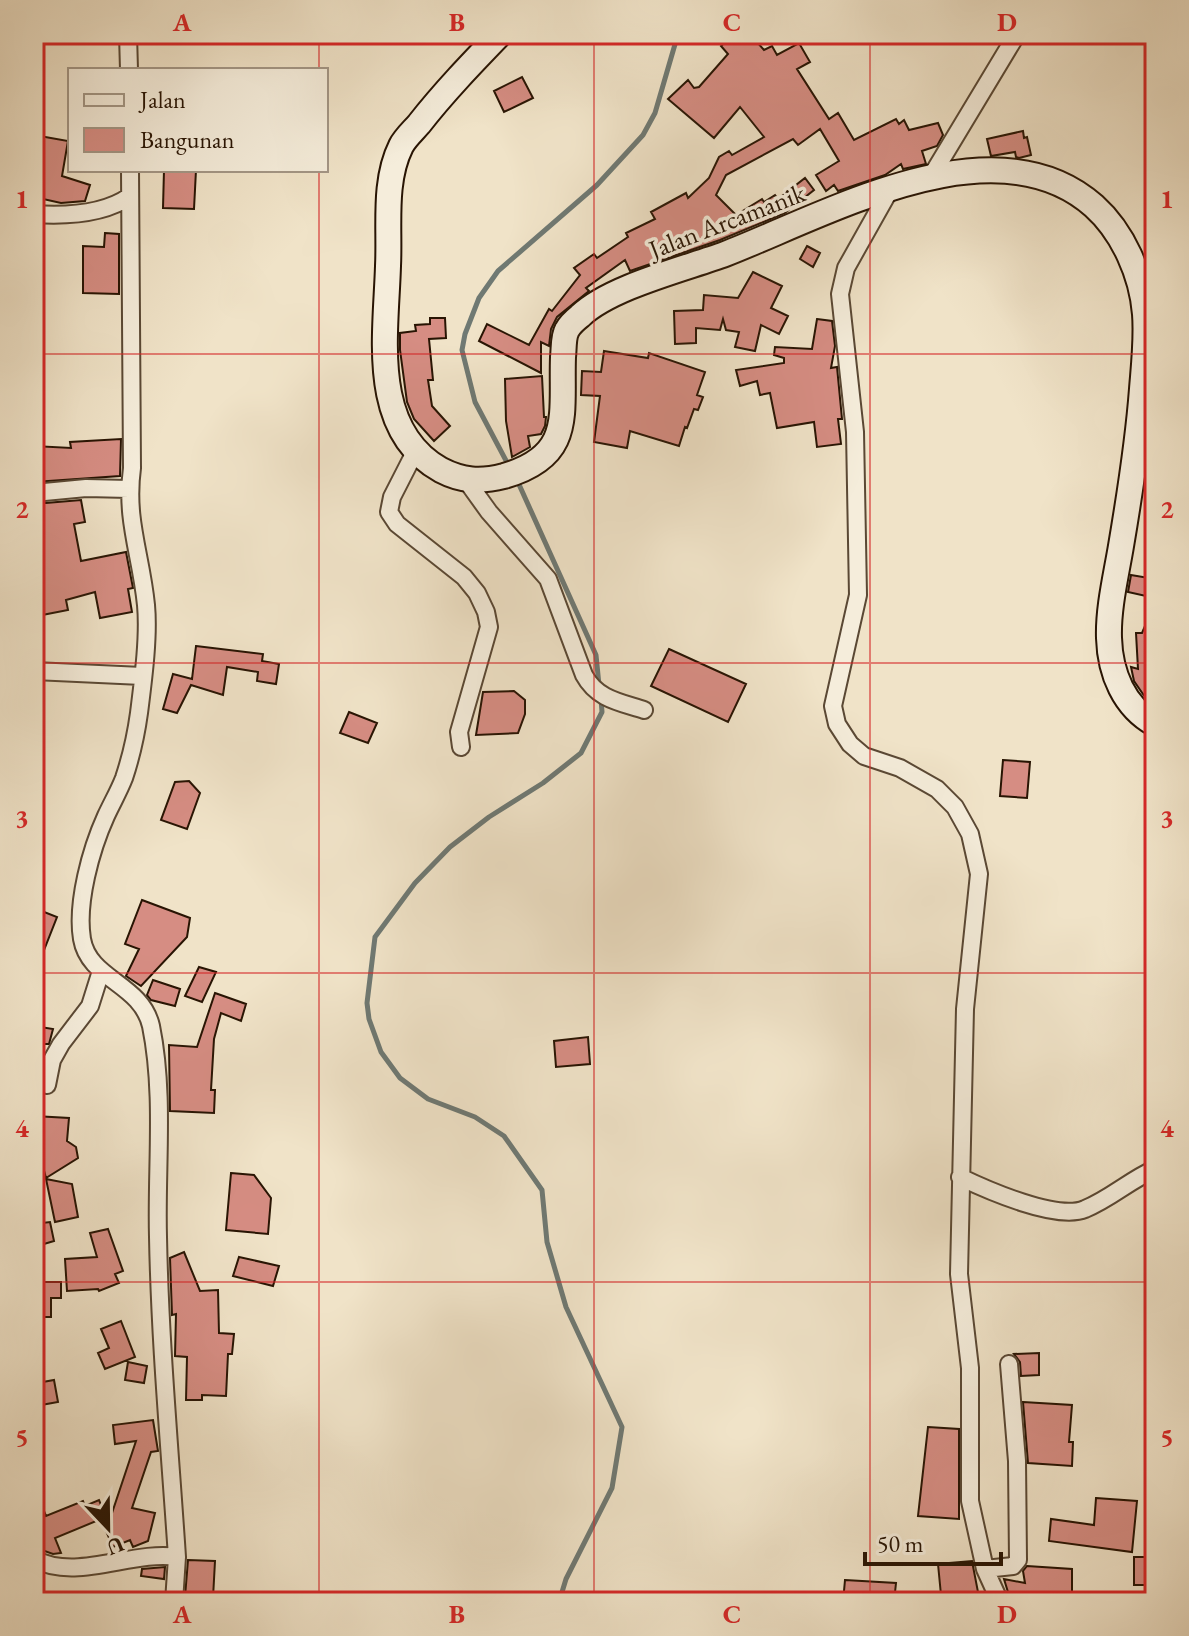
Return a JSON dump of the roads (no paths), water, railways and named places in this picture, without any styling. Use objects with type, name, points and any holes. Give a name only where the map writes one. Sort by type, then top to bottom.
[{"type":"street","points":[[128,34],[129,68]]},
{"type":"street","points":[[500,34],[441,96],[401,146],[389,186],[389,396],[394,419],[415,452],[438,468],[466,480],[489,512],[548,579],[591,689],[644,710]]},
{"type":"street","points":[[932,175],[1017,34]]},
{"type":"street","name":"Jalan Arcamanik","points":[[466,480],[492,478],[528,467],[549,450],[561,433],[564,416],[562,386],[567,330],[584,312],[610,296],[892,186],[932,175],[982,170],[1048,179],[1090,203],[1113,228],[1131,259],[1145,313],[1137,455],[1113,589],[1108,638],[1113,667],[1124,697],[1144,719],[1155,724]]},
{"type":"street","points":[[130,172],[132,468],[129,489],[131,525],[146,604],[142,676],[133,750],[89,867],[82,941],[88,956],[101,971],[139,1000],[151,1028],[158,1085],[162,1345],[177,1557],[174,1602]]},
{"type":"street","points":[[892,186],[846,268],[840,294],[855,432],[858,595],[833,706],[837,724],[850,744],[864,756],[900,768],[937,789],[955,807],[970,834],[979,874],[965,1009],[959,1274],[970,1368],[970,1501],[985,1569],[1000,1602]]},
{"type":"street","points":[[34,214],[106,209],[130,196]]},
{"type":"street","points":[[415,452],[392,497],[389,512],[397,524],[464,577],[477,593],[489,627],[459,732],[461,747]]},
{"type":"street","points":[[34,493],[86,488],[129,489]]},
{"type":"street","points":[[34,671],[142,676]]},
{"type":"street","points":[[47,1085],[52,1060],[90,1006],[101,971]]},
{"type":"street","points":[[960,1177],[999,1196],[1040,1207],[1080,1212],[1101,1202],[1134,1178],[1155,1169]]},
{"type":"street","points":[[985,1569],[1013,1566],[1018,1560],[1017,1461],[1009,1364]]},
{"type":"street","points":[[34,1559],[46,1565],[71,1567],[161,1554],[177,1557]]},
{"type":"waterway","points":[[510,468],[475,402],[462,350],[465,334],[479,298],[498,271],[597,185],[643,135],[655,113],[678,34]]},
{"type":"waterway","points":[[517,480],[596,655],[599,685]]},
{"type":"waterway","points":[[559,1602],[566,1579],[612,1488],[622,1427],[566,1307],[547,1242],[542,1190],[504,1136],[475,1117],[428,1099],[400,1078],[381,1052],[369,1019],[367,1003],[375,937],[415,883],[450,847],[581,753],[602,712],[601,699]]}]
